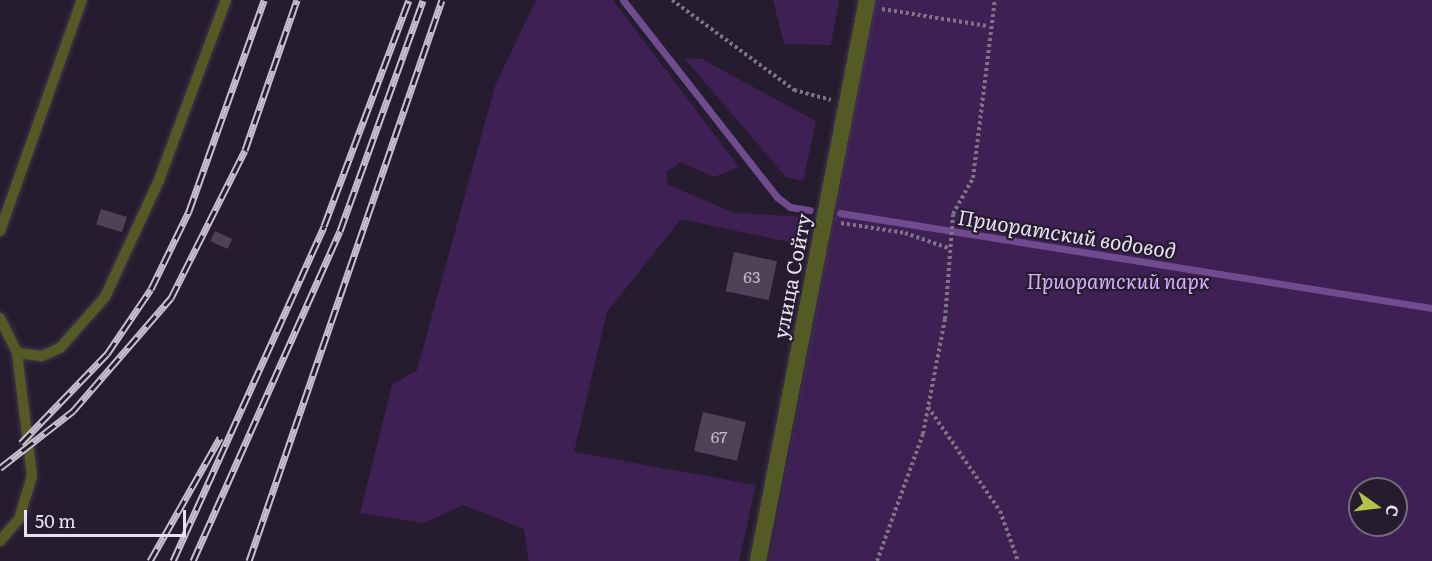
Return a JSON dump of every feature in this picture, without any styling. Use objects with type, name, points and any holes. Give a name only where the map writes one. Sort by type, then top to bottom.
[{"type":"street","name":"улица Сойту","points":[[758,561],[822,220],[867,3]]},
{"type":"lane","points":[[0,231],[82,0]]},
{"type":"lane","points":[[17,353],[42,356],[60,348],[105,297],[159,180],[226,0]]},
{"type":"lane","points":[[0,318],[17,353],[32,476],[19,519],[0,541]]},
{"type":"path","points":[[672,0],[794,90],[846,105]]},
{"type":"path","points":[[877,561],[928,407],[945,319],[948,248],[953,213],[973,178],[988,26],[995,0]]},
{"type":"path","points":[[867,3],[988,26]]},
{"type":"path","points":[[822,220],[905,233],[948,248]]},
{"type":"path","points":[[928,407],[1000,511],[1018,561]]},
{"type":"green space","points":[[536,0],[613,0],[739,167],[714,177],[681,162],[666,172],[668,185],[735,213],[808,217],[803,245],[681,219],[607,312],[574,452],[756,485],[739,561],[529,561],[524,529],[463,505],[424,523],[360,513],[392,385],[417,370],[495,86]]},
{"type":"green space","points":[[773,0],[839,0],[831,45],[784,44]]},
{"type":"green space","name":"Приоратский парк","points":[[875,0],[1432,0],[1432,561],[769,561]]},
{"type":"green space","points":[[684,58],[702,59],[816,121],[803,181],[786,177]]},
{"type":"building","points":[[101,209],[127,217],[122,232],[96,224]]},
{"type":"building","points":[[215,231],[232,239],[228,249],[210,241]]},
{"type":"building","points":[[734,252],[777,261],[769,300],[726,291]]},
{"type":"building","points":[[703,412],[746,422],[737,461],[694,451]]},
{"type":"waterway","name":"Приоратский водовод","points":[[623,0],[777,197],[790,207],[810,210]]},
{"type":"waterway","name":"Приоратский водовод","points":[[840,213],[1432,308]]},
{"type":"railway","points":[[21,443],[107,354],[151,289],[189,211],[264,0]]},
{"type":"railway","points":[[0,468],[73,411],[171,298],[245,150],[297,0]]},
{"type":"railway","points":[[173,561],[324,226],[409,0]]},
{"type":"railway","points":[[193,561],[340,231],[423,0]]},
{"type":"railway","points":[[249,561],[442,0]]},
{"type":"railway","points":[[150,561],[220,438]]}]
